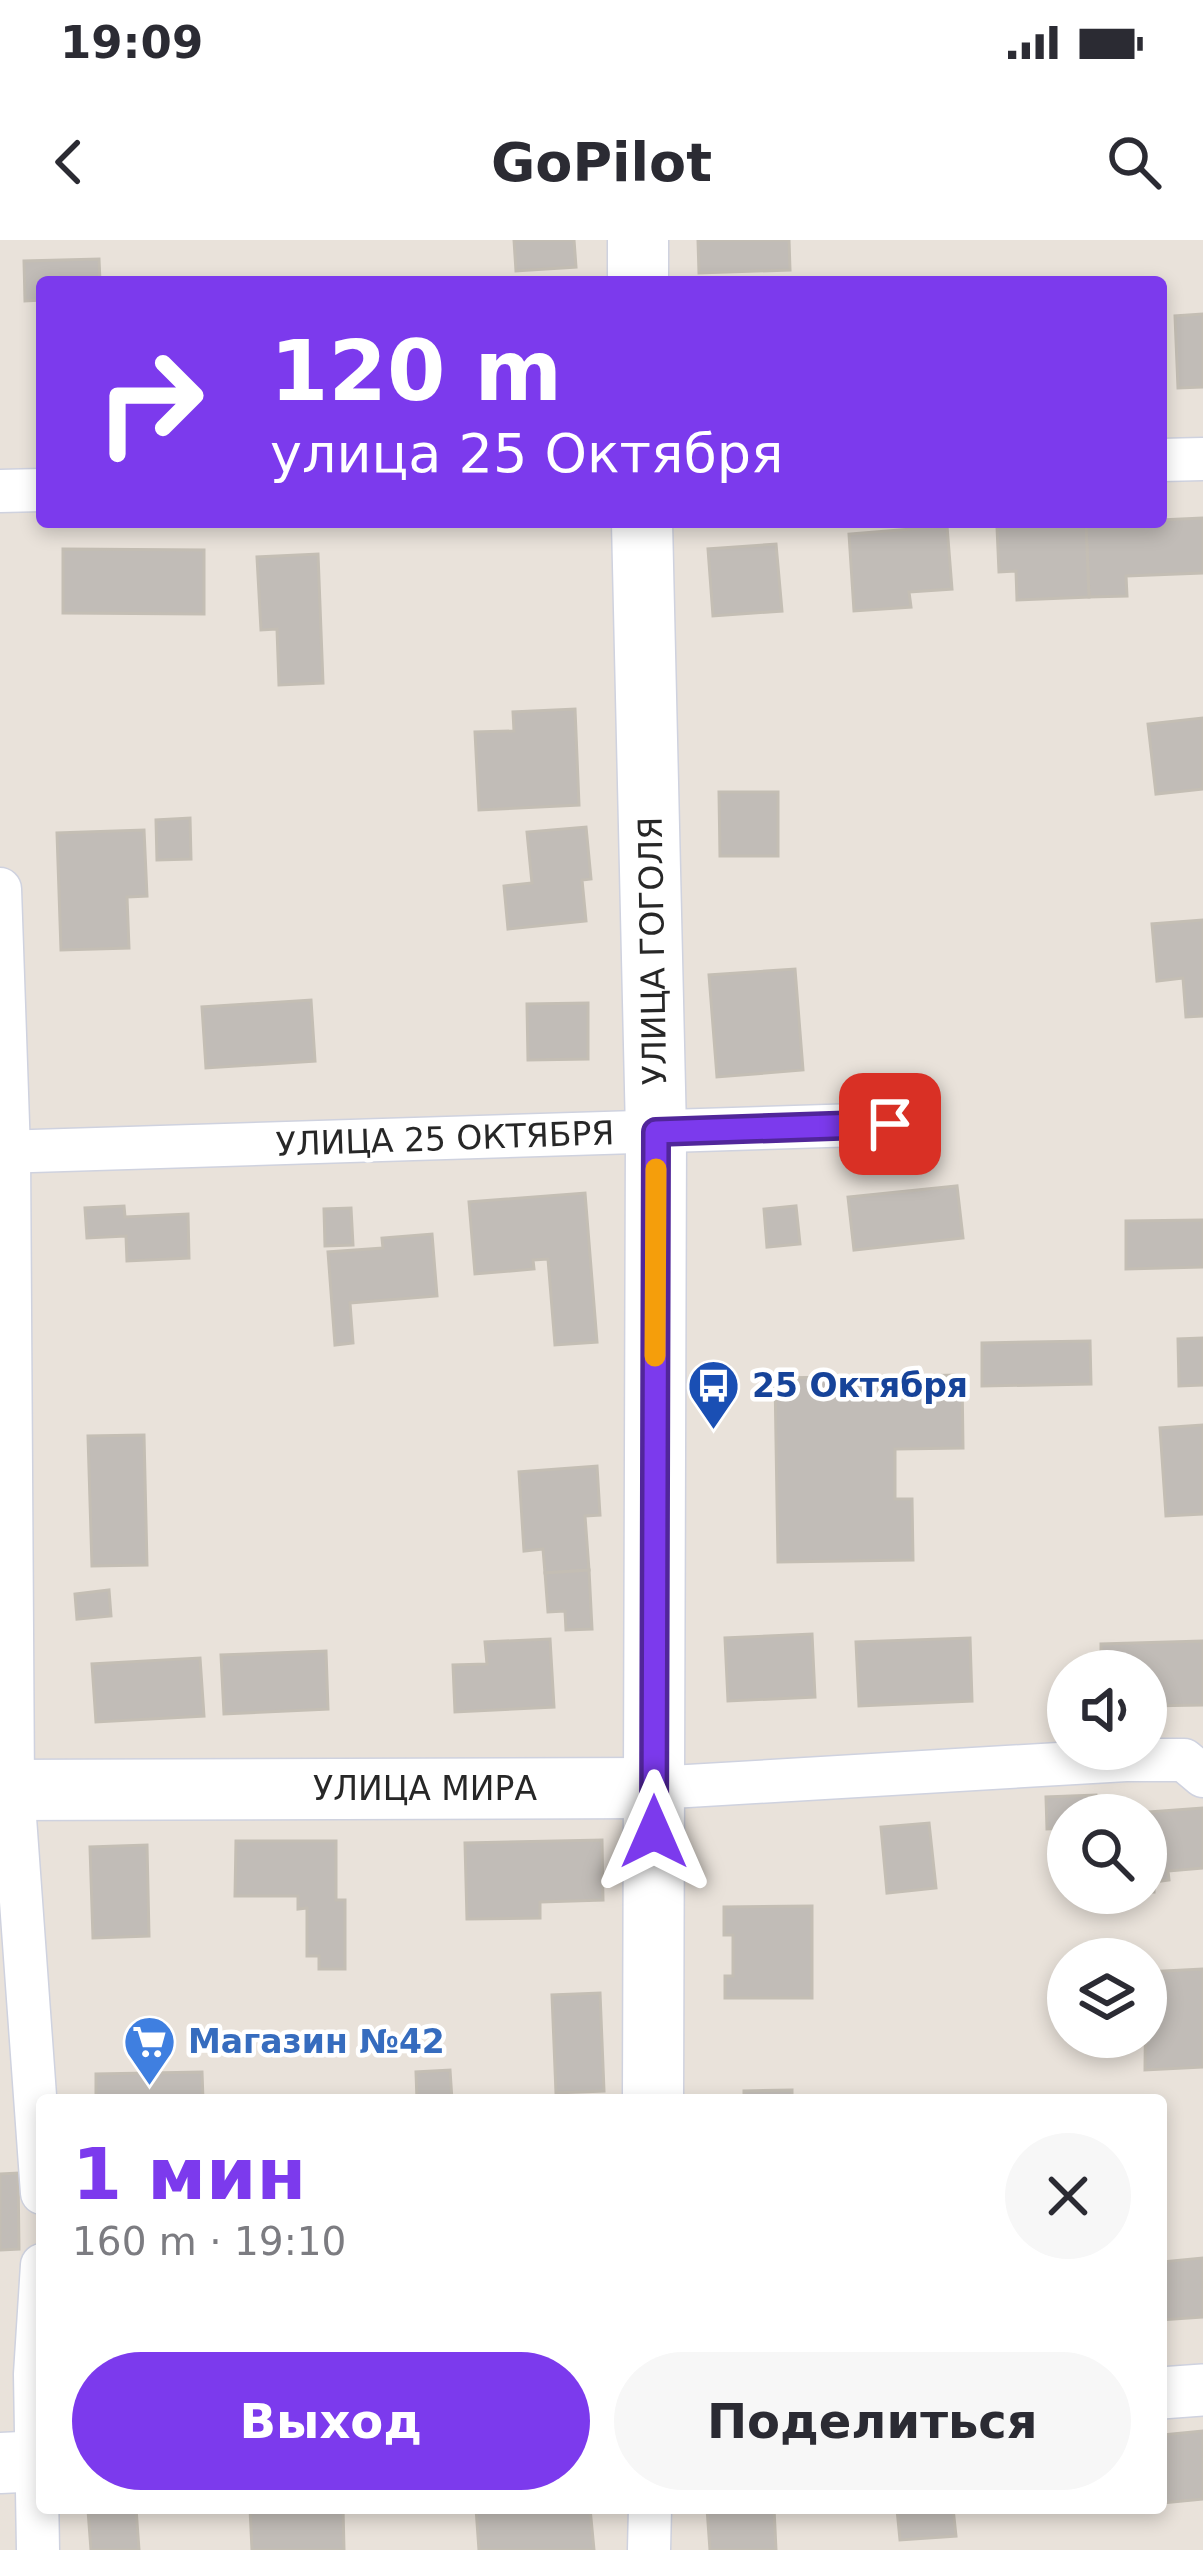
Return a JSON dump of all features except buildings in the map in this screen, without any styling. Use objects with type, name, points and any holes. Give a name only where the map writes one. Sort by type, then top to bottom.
[{"type":"main road","points":[[638,240],[638,276]]},
{"type":"main road","name":"УЛИЦА ГОГОЛЯ","points":[[642,528],[656,1132],[653,2094]]},
{"type":"main road","name":"УЛИЦА МИРА","points":[[7,1790],[654,1788]]},
{"type":"street","points":[[1167,460],[1203,459]]},
{"type":"street","points":[[0,490],[36,490]]},
{"type":"street","points":[[0,889],[7,1790],[36,2124]]},
{"type":"street","name":"УЛИЦА 25 ОКТЯБРЯ","points":[[4,1152],[890,1124]]},
{"type":"street","name":"УЛИЦА МИРА","points":[[654,1788],[1126,1760],[1184,1760],[1203,1776]]},
{"type":"street","points":[[36,2358],[27,2462],[38,2550]]},
{"type":"street","points":[[1167,2393],[1203,2390]]},
{"type":"street","points":[[650,2514],[650,2550]]},
{"type":"slow traffic","points":[[655,1356],[656,1169]]},
{"type":"place","name":"25 Октября","points":[[713,1431]]},
{"type":"place","name":"Магазин №42","points":[[149,2087]]},
{"type":"route","points":[[654,1832],[656,1132],[890,1124]]}]
